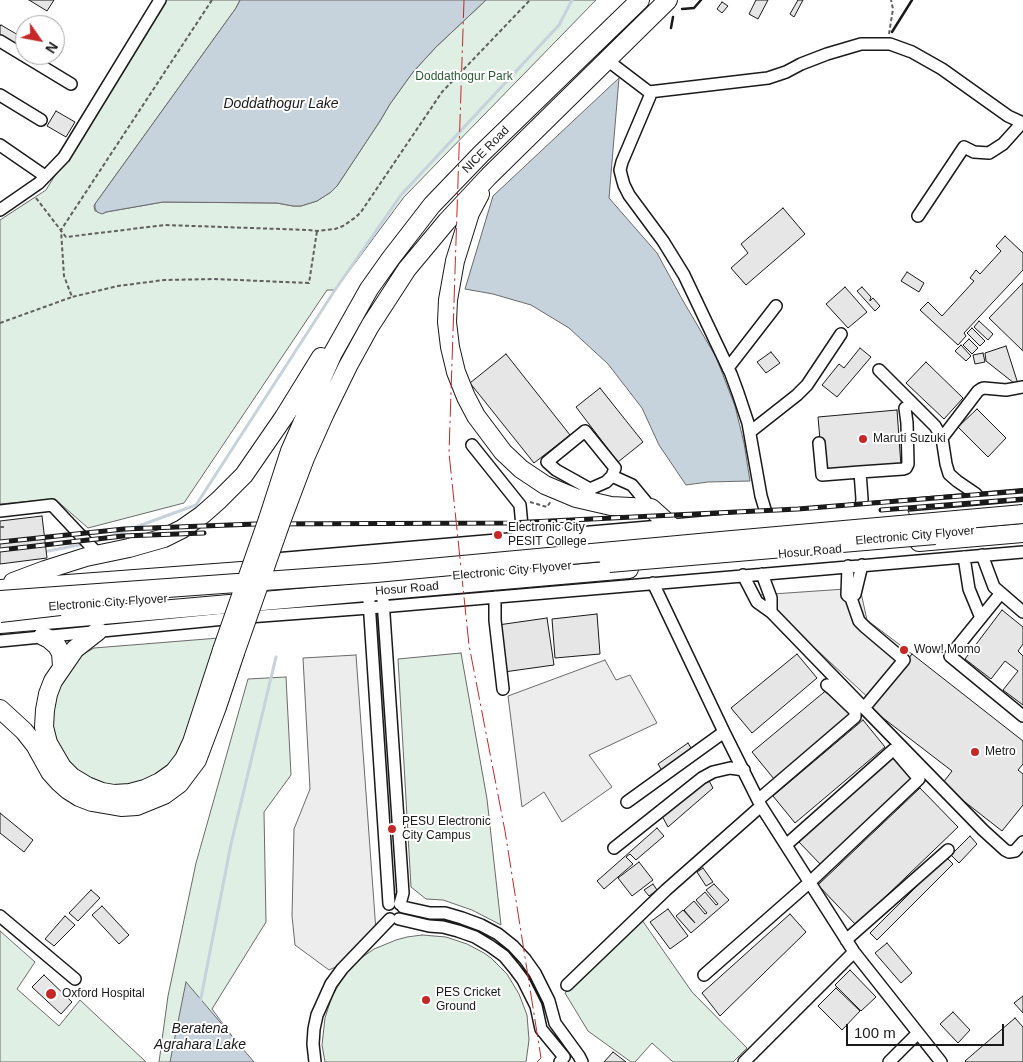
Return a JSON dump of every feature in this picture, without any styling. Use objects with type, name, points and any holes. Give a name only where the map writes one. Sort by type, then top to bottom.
[{"type":"highway","name":"NICE Road","points":[[353,316],[391,258],[432,204],[640,0]]},
{"type":"highway","name":"NICE Road","points":[[275,519],[348,366],[374,320],[407,269],[447,221],[489,176],[668,0]]},
{"type":"highway","points":[[489,176],[470,213],[461,239],[448,300],[447,322],[450,348],[456,372],[476,416],[503,452],[545,485],[576,498],[611,506],[651,508],[676,530]]},
{"type":"highway","points":[[98,631],[75,648],[62,666],[51,687],[45,710],[44,727],[48,743],[55,757],[67,772],[87,786],[102,792],[114,794],[130,793],[160,782],[174,772],[184,759],[192,742],[229,651],[275,519],[290,451],[333,353],[353,316]]},
{"type":"highway","points":[[4,585],[86,557],[130,548],[164,538],[182,529],[219,500],[244,475],[284,417],[333,337],[353,316]]},
{"type":"highway","points":[[4,585],[456,555],[676,530],[1023,506]]},
{"type":"highway","name":"Electronic City Flyover","points":[[0,600],[376,573],[1023,514]]},
{"type":"highway","name":"Electronic City Flyover","points":[[0,612],[680,558],[1023,526]]},
{"type":"highway","name":"Hosur Road","points":[[0,624],[376,599],[1023,533]]},
{"type":"highway","points":[[43,636],[57,646],[61,653],[62,666]]},
{"type":"highway","points":[[0,708],[24,731],[35,745],[50,772],[68,790],[92,802],[137,806],[164,795],[179,784],[196,760],[217,708],[229,651]]},
{"type":"street","points":[[0,210],[30,190],[64,157],[160,0]]},
{"type":"street","points":[[0,41],[72,84]]},
{"type":"street","points":[[607,60],[649,92],[768,78],[827,54],[861,44],[890,44],[912,52],[942,69],[1008,116],[1023,123],[1003,144],[989,153],[974,152],[964,147],[918,216]]},
{"type":"street","points":[[649,92],[650,96],[622,162],[620,170],[622,178],[629,195],[684,275],[728,368],[750,432],[761,496],[767,516]]},
{"type":"street","points":[[0,95],[41,120]]},
{"type":"street","points":[[0,145],[45,176]]},
{"type":"street","points":[[728,368],[776,306]]},
{"type":"street","points":[[750,432],[807,385],[841,334]]},
{"type":"street","points":[[879,370],[935,426],[942,438],[946,464],[950,474],[976,494],[977,498]]},
{"type":"street","points":[[942,438],[981,389],[1006,390],[1023,387]]},
{"type":"street","points":[[819,443],[822,474],[906,468],[908,464],[908,423],[905,408]]},
{"type":"street","points":[[585,431],[615,468],[612,476],[606,482],[590,489],[556,470],[547,462],[585,431]]},
{"type":"street","points":[[472,446],[520,505],[523,537]]},
{"type":"street","points":[[860,472],[861,508]]},
{"type":"street","points":[[612,476],[632,485],[651,508]]},
{"type":"street","points":[[4,585],[523,537],[676,530],[767,516],[1023,495]]},
{"type":"street","points":[[0,512],[52,505],[99,555]]},
{"type":"street","name":"Hosur Road","points":[[0,641],[235,618],[376,599],[494,597],[1023,552]]},
{"type":"street","points":[[982,555],[994,587],[1023,612]]},
{"type":"street","points":[[964,557],[969,589],[981,618]]},
{"type":"street","points":[[851,598],[855,594],[862,565]]},
{"type":"street","points":[[848,566],[847,595],[851,598],[861,624],[904,660],[864,708]]},
{"type":"street","points":[[762,574],[771,598],[771,612]]},
{"type":"street","points":[[743,576],[757,602],[771,612],[983,830],[1005,850],[1015,851],[1023,842]]},
{"type":"street","points":[[653,583],[760,803],[786,845],[813,879],[854,952],[941,1062]]},
{"type":"street","points":[[1001,593],[950,656],[1023,716]]},
{"type":"street","points":[[494,597],[503,689]]},
{"type":"street","points":[[376,599],[403,893],[397,905]]},
{"type":"street","points":[[567,985],[666,890],[854,717],[855,711],[827,686]]},
{"type":"street","points":[[627,802],[724,732]]},
{"type":"street","points":[[704,976],[813,879],[919,779],[893,750],[786,845]]},
{"type":"street","points":[[614,848],[702,778],[713,772],[730,768],[744,770]]},
{"type":"street","points":[[846,940],[948,850]]},
{"type":"street","points":[[315,1062],[314,1029],[317,1015],[331,984],[342,969],[394,919],[403,914],[397,905]]},
{"type":"street","points":[[397,905],[445,913],[481,925],[498,934],[513,946],[535,973],[549,1001],[555,1023],[580,1058],[562,1060],[542,1029],[536,1006],[523,980],[504,956],[475,937],[458,931],[394,919],[386,915],[386,909],[397,905]]},
{"type":"street","points":[[0,916],[75,979]]},
{"type":"street","points":[[744,1062],[854,952]]},
{"type":"street","points":[[536,1006],[549,1001]]},
{"type":"street","points":[[889,1062],[918,1033]]},
{"type":"path","points":[[72,297],[64,276],[61,230],[212,0]]},
{"type":"path","points":[[30,190],[66,237],[165,225],[318,231],[343,226],[361,212],[442,92],[530,0]]},
{"type":"path","points":[[890,44],[889,33],[893,9],[891,0]]},
{"type":"path","points":[[0,323],[72,297],[118,286],[172,280],[214,279],[309,283],[318,231]]},
{"type":"path","points":[[520,505],[530,502],[547,507],[552,499]]},
{"type":"path","points":[[0,527],[6,527]]},
{"type":"green space","name":"Doddathogur Park","points":[[163,0],[240,0],[95,204],[95,211],[104,213],[163,202],[277,203],[301,206],[317,201],[337,186],[413,72],[436,47],[486,0],[596,0],[404,197],[335,290],[327,290],[184,503],[88,528],[55,499],[0,504],[0,220],[46,190]]},
{"type":"green space","points":[[219,638],[180,750],[170,765],[145,782],[123,786],[108,785],[94,781],[82,774],[62,754],[52,723],[56,692],[74,661],[94,648]]},
{"type":"green space","points":[[461,653],[487,799],[501,925],[472,910],[443,900],[426,899],[411,887],[398,659]]},
{"type":"green space","points":[[286,677],[291,775],[264,812],[266,922],[212,1009],[251,1062],[159,1062],[168,996],[196,863],[248,679]]},
{"type":"green space","points":[[642,920],[692,992],[747,1048],[733,1062],[673,1062],[652,1043],[635,1062],[631,1062],[588,1031],[565,993]]},
{"type":"green space","points":[[0,931],[35,962],[17,989],[59,1026],[80,1000],[146,1062],[0,1062]]},
{"type":"green space","name":"PES Cricket Ground","points":[[422,935],[446,937],[467,944],[491,958],[507,974],[519,994],[527,1015],[529,1040],[526,1062],[325,1062],[322,1045],[325,1018],[332,996],[349,969],[374,949],[396,940]]},
{"type":"shaded area","points":[[860,588],[867,620],[912,654],[874,703],[758,595]]},
{"type":"shaded area","points":[[356,655],[376,931],[340,965],[329,970],[295,945],[292,916],[294,829],[310,789],[303,658]]},
{"type":"shaded area","points":[[605,660],[616,680],[630,675],[657,723],[589,755],[612,787],[562,822],[544,792],[522,807],[508,696]]},
{"type":"water","name":"Doddathogur Lake","points":[[240,0],[486,0],[436,47],[413,72],[337,186],[317,201],[301,206],[277,203],[163,202],[102,214],[97,212],[95,204]]},
{"type":"water","points":[[619,78],[609,198],[657,253],[716,357],[735,406],[744,443],[750,481],[708,482],[686,485],[659,445],[642,408],[608,364],[569,328],[531,305],[493,294],[465,289],[493,196]]},
{"type":"water","name":"Beratena Agrahara Lake","points":[[186,982],[254,1062],[170,1062]]},
{"type":"building","points":[[29,0],[54,0],[47,11]]},
{"type":"building","points":[[756,0],[768,0],[758,19],[749,14]]},
{"type":"building","points":[[798,0],[803,0],[794,17],[790,14]]},
{"type":"building","points":[[722,2],[728,6],[722,13],[717,9]]},
{"type":"building","points":[[0,26],[15,33],[15,49],[0,40]]},
{"type":"building","points":[[56,111],[75,122],[66,137],[47,126]]},
{"type":"building","points":[[783,208],[805,234],[746,285],[731,268],[748,253],[741,244]]},
{"type":"building","points":[[1005,236],[1023,253],[1023,270],[964,333],[966,336],[958,345],[920,310],[928,302],[942,316],[974,281],[970,278],[976,270],[980,274],[1001,251],[996,246]]},
{"type":"building","points":[[907,272],[924,283],[919,292],[901,281]]},
{"type":"building","points":[[1023,283],[1023,351],[989,318]]},
{"type":"building","points":[[845,287],[867,312],[848,328],[826,304]]},
{"type":"building","points":[[862,287],[871,297],[870,301],[873,298],[880,306],[875,311],[857,291]]},
{"type":"building","points":[[979,321],[993,334],[988,340],[974,327]]},
{"type":"building","points":[[972,328],[985,341],[980,346],[967,333]]},
{"type":"building","points":[[969,339],[978,348],[972,354],[963,345]]},
{"type":"building","points":[[961,345],[971,356],[966,361],[955,351]]},
{"type":"building","points":[[1006,346],[1019,387],[986,361],[985,353]]},
{"type":"building","points":[[860,348],[871,357],[837,397],[822,385],[839,364],[844,368]]},
{"type":"building","points":[[771,352],[780,363],[766,373],[757,362]]},
{"type":"building","points":[[983,353],[985,362],[975,364],[973,355]]},
{"type":"building","points":[[506,354],[570,435],[534,463],[470,383]]},
{"type":"building","points":[[926,362],[963,398],[944,419],[906,383]]},
{"type":"building","points":[[600,388],[643,442],[618,462],[576,407]]},
{"type":"building","points":[[977,409],[1006,438],[988,457],[958,427]]},
{"type":"building","points":[[897,410],[901,466],[823,474],[818,417]]},
{"type":"building","points":[[42,516],[47,558],[0,564],[0,521]]},
{"type":"building","points":[[1002,610],[1023,627],[1023,644],[1018,651],[1023,656],[1023,705],[1003,690],[1018,671],[1005,661],[991,679],[965,659]]},
{"type":"building","points":[[597,614],[600,654],[555,658],[552,619]]},
{"type":"building","points":[[547,618],[554,665],[504,672],[498,625]]},
{"type":"building","points":[[797,654],[817,678],[752,733],[731,708]]},
{"type":"building","name":"Metro","points":[[912,654],[1023,741],[1023,764],[1018,770],[1023,774],[1023,805],[1002,831],[942,784],[952,771],[870,708]]},
{"type":"building","points":[[829,688],[851,714],[774,779],[752,752]]},
{"type":"building","points":[[863,720],[885,747],[795,823],[773,796]]},
{"type":"building","points":[[688,743],[694,753],[664,774],[658,764]]},
{"type":"building","points":[[891,753],[915,778],[822,866],[798,841]]},
{"type":"building","points":[[708,779],[713,788],[668,827],[662,816],[688,793],[689,796]]},
{"type":"building","points":[[920,788],[958,827],[856,925],[818,885]]},
{"type":"building","points":[[0,813],[33,840],[24,852],[0,833]]},
{"type":"building","points":[[657,828],[664,836],[636,860],[630,854],[626,857],[633,864],[604,889],[597,881]]},
{"type":"building","points":[[970,836],[977,844],[959,863],[951,855]]},
{"type":"building","points":[[946,857],[953,864],[877,940],[870,933]]},
{"type":"building","points":[[639,862],[653,880],[632,896],[618,878]]},
{"type":"building","points":[[703,868],[713,882],[706,886],[697,872]]},
{"type":"building","points":[[653,884],[657,890],[649,896],[644,890]]},
{"type":"building","points":[[714,884],[729,900],[691,933],[676,916],[683,910],[695,923],[684,910],[694,901],[705,914],[707,913],[696,900],[705,892],[716,905],[718,904],[706,890]]},
{"type":"building","points":[[91,890],[100,898],[78,921],[69,913]]},
{"type":"building","points":[[102,906],[129,935],[119,944],[92,915]]},
{"type":"building","points":[[668,909],[688,936],[670,949],[650,922]]},
{"type":"building","points":[[790,914],[806,932],[720,1016],[702,993]]},
{"type":"building","points":[[65,916],[75,925],[54,946],[45,939]]},
{"type":"building","points":[[887,943],[912,973],[901,983],[875,953]]},
{"type":"building","points":[[850,970],[876,997],[861,1011],[835,985]]},
{"type":"building","points":[[44,975],[72,1002],[61,1014],[32,987]]},
{"type":"building","points":[[836,988],[860,1011],[842,1030],[818,1006]]},
{"type":"building","points":[[1023,996],[1023,1013],[1014,1003]]},
{"type":"building","points":[[953,1012],[970,1030],[958,1043],[940,1024]]},
{"type":"building","points":[[1015,1018],[1023,1027],[1023,1062],[965,1061]]},
{"type":"building","points":[[613,1052],[626,1062],[604,1062]]},
{"type":"waterway","points":[[92,543],[196,505],[335,290],[401,195],[559,25],[572,0]]},
{"type":"waterway","points":[[43,552],[84,544]]},
{"type":"waterway","points":[[200,1003],[231,844],[276,657]]},
{"type":"railway","points":[[0,542],[124,529],[256,524],[509,523],[798,509],[1023,491]]},
{"type":"railway","points":[[881,510],[1023,499]]},
{"type":"railway","points":[[0,550],[123,536],[204,533]]},
{"type":"wall","points":[[682,9],[694,8],[701,0]]},
{"type":"wall","points":[[892,32],[912,0]]},
{"type":"wall","points":[[671,28],[673,17]]},
{"type":"power","points":[[464,0],[449,453],[469,645],[505,831],[541,1058],[537,1062]]},
{"type":"place","name":"Maruti Suzuki","points":[[863,439]]},
{"type":"place","name":"Electronic City PESIT College","points":[[498,535]]},
{"type":"place","name":"Wow! Momo","points":[[904,650]]},
{"type":"place","name":"Metro","points":[[975,752]]},
{"type":"place","name":"PESU Electronic City Campus","points":[[392,829]]},
{"type":"place","name":"Oxford Hospital","points":[[51,994]]},
{"type":"place","name":"PES Cricket Ground","points":[[426,1000]]}]
